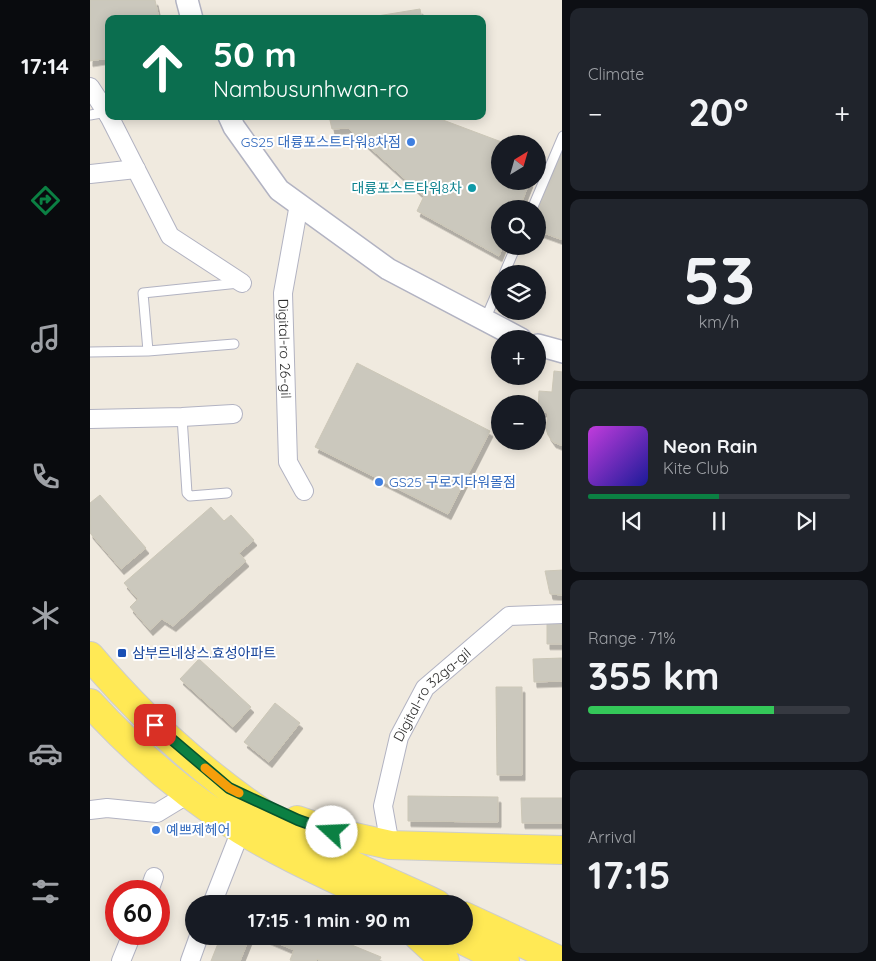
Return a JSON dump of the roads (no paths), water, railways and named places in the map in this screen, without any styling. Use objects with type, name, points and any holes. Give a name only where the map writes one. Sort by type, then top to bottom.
[{"type":"main road","points":[[90,656],[141,713],[229,788],[282,825],[340,859],[418,895]]},
{"type":"main road","points":[[90,703],[113,728],[190,793],[241,830],[367,895]]},
{"type":"main road","points":[[229,788],[298,820],[332,832],[390,845],[562,850]]},
{"type":"main road","points":[[473,920],[561,961]]},
{"type":"main road","points":[[428,945],[445,961]]},
{"type":"main road","points":[[473,945],[506,961]]},
{"type":"street","points":[[187,0],[191,15]]},
{"type":"street","points":[[90,87],[104,115]]},
{"type":"street","points":[[107,120],[136,168],[170,236],[242,283]]},
{"type":"street","points":[[231,120],[234,128],[279,190],[388,269],[504,330]]},
{"type":"street","points":[[90,174],[136,168]]},
{"type":"street","name":"Digital-ro 26-gil","points":[[298,204],[284,293],[288,462],[304,491]]},
{"type":"street","points":[[546,347],[562,352]]},
{"type":"street","points":[[90,418],[182,417],[233,414]]},
{"type":"street","name":"Digital-ro 32ga-gil","points":[[390,845],[383,806],[400,737],[425,688],[509,616],[562,614]]},
{"type":"street","points":[[90,810],[107,808],[157,813],[190,793]]},
{"type":"street","points":[[216,895],[241,830]]},
{"type":"street","points":[[121,961],[128,945]]},
{"type":"street","points":[[190,961],[196,945]]},
{"type":"lane","points":[[536,200],[562,136]]},
{"type":"lane","points":[[148,351],[143,293],[242,283]]},
{"type":"lane","points":[[485,320],[491,306]]},
{"type":"lane","points":[[90,352],[148,351],[234,344]]},
{"type":"lane","points":[[182,417],[187,494],[190,496],[227,493]]},
{"type":"place","name":"GS25 대륭포스트타워8차점","points":[[411,142]]},
{"type":"place","name":"대륭포스트타워8차","points":[[472,188]]},
{"type":"place","name":"GS25 구로지타워몰점","points":[[379,482]]},
{"type":"place","name":"삼부르네상스.효성아파트","points":[[122,653]]},
{"type":"place","name":"예쁘제헤어","points":[[156,830]]}]
